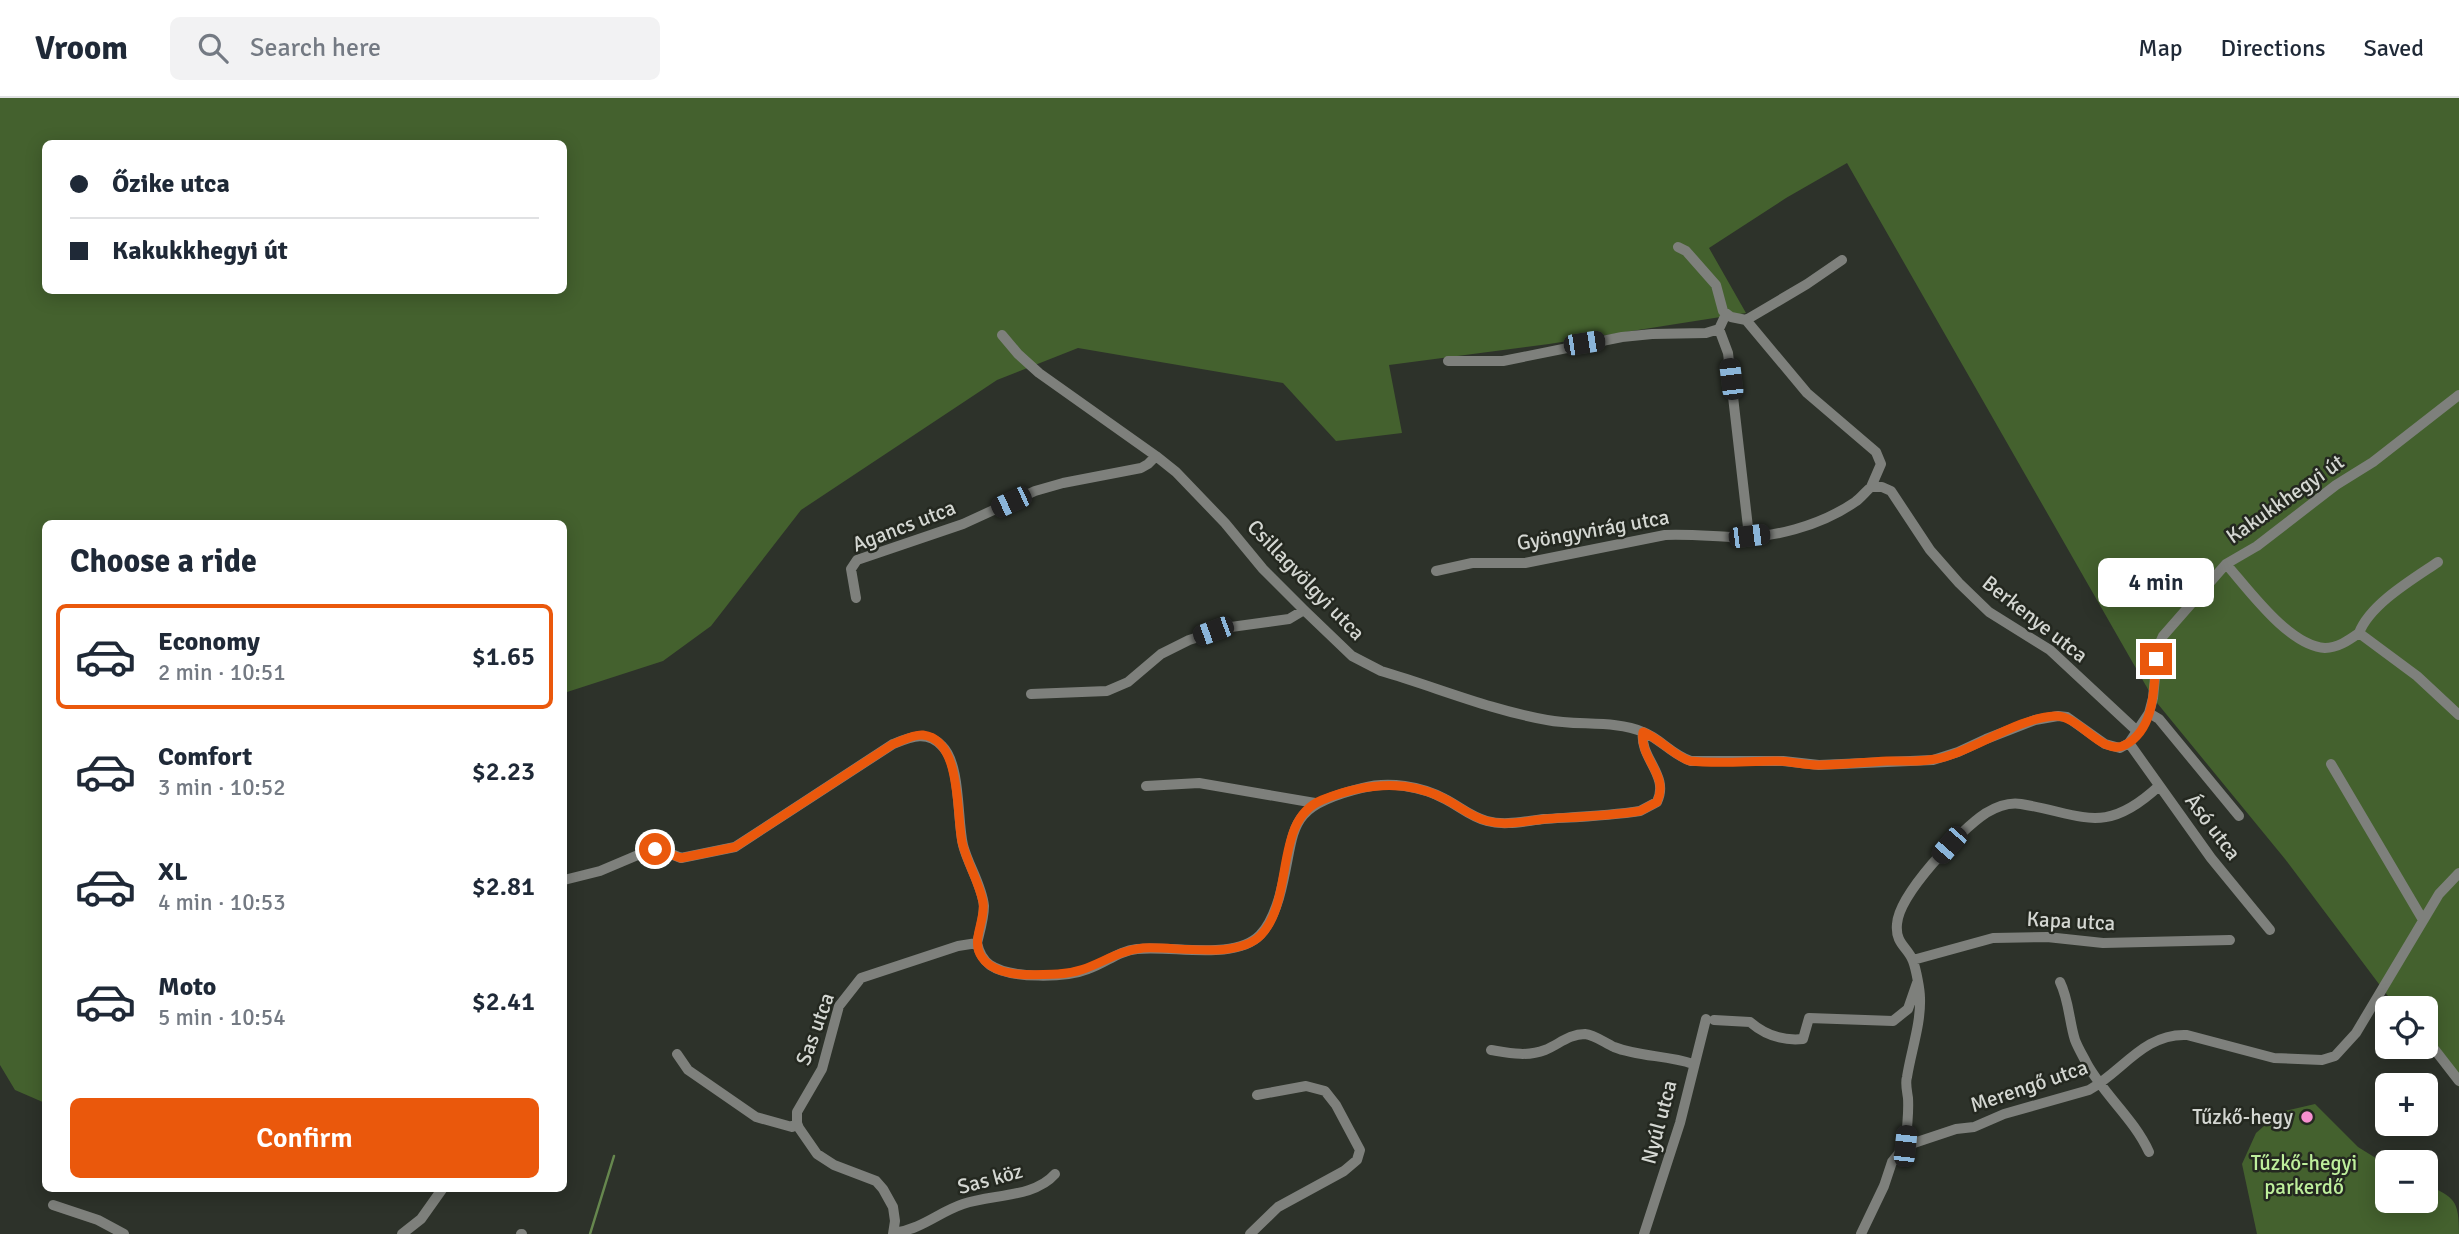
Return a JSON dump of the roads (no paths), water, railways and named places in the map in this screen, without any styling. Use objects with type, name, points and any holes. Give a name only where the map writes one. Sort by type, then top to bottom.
[{"type":"street","points":[[1678,247],[1686,251],[1716,285],[1720,305],[1726,314],[1746,320],[1807,393],[1876,452],[1881,464],[1871,487]]},
{"type":"street","points":[[1746,320],[1842,260]]},
{"type":"street","points":[[1726,314],[1719,329],[1728,353],[1749,536]]},
{"type":"street","points":[[1448,361],[1503,361],[1622,337],[1706,333],[1719,329]]},
{"type":"street","name":"Csillagvölgyi utca","points":[[1002,335],[1039,373],[1156,456],[1193,488],[1263,569],[1353,656],[1381,671],[1530,716],[1571,723],[1625,726],[1643,732]]},
{"type":"street","name":"Kakukkhegyi út","points":[[2129,743],[2149,713],[2158,647],[2170,628],[2226,564],[2257,546],[2336,485],[2373,462],[2459,395]]},
{"type":"street","name":"Agancs utca","points":[[856,598],[851,569],[857,560],[964,524],[1035,491],[1140,468],[1149,464],[1156,456]]},
{"type":"street","name":"Berkenye utca","points":[[1871,487],[1882,486],[1891,491],[1930,550],[1989,611],[2050,650],[2138,733]]},
{"type":"street","name":"Gyöngyvirág utca","points":[[1436,571],[1472,563],[1525,563],[1665,536],[1749,536],[1784,532],[1837,513],[1857,501],[1871,487]]},
{"type":"street","points":[[2226,564],[2288,632],[2323,648],[2334,647],[2359,633],[2364,621],[2386,601],[2410,580],[2438,562]]},
{"type":"street","points":[[1031,694],[1107,691],[1128,682],[1161,654],[1189,640],[1231,627],[1289,619],[1304,610]]},
{"type":"street","points":[[2359,633],[2417,676],[2459,715]]},
{"type":"street","points":[[2149,713],[2159,719],[2239,816]]},
{"type":"street","points":[[1146,786],[1199,783],[1315,803],[1366,787],[1394,785],[1429,791],[1474,817],[1504,823],[1640,811],[1657,802],[1661,788],[1660,779],[1643,749],[1643,732],[1660,740],[1682,758],[1690,761],[1783,761],[1819,765],[1917,761],[1945,757],[2035,720],[2058,716],[2067,717],[2112,747],[2120,748],[2129,743]]},
{"type":"street","points":[[567,879],[600,871],[652,849],[681,858],[735,847],[893,744],[915,736],[926,736],[945,749],[953,769],[963,846],[984,904],[977,943],[980,955],[990,965],[1009,973],[1025,975],[1077,972],[1090,969],[1117,954],[1139,949],[1238,949],[1261,935],[1272,917],[1280,894],[1292,835],[1301,817],[1315,803]]},
{"type":"street","name":"Ásó utca","points":[[2129,743],[2211,858],[2270,930]]},
{"type":"street","points":[[2331,764],[2423,920]]},
{"type":"street","points":[[1862,1234],[1892,1163],[1905,1146],[1908,1119],[1906,1079],[1919,1016],[1920,996],[1913,960],[1904,950],[1896,925],[1899,913],[1930,866],[1949,845],[1987,813],[2012,803],[2078,818],[2099,818],[2119,814],[2159,786]]},
{"type":"street","name":"Merengő utca","points":[[1905,1146],[2089,1090],[2130,1056],[2160,1038],[2176,1035],[2203,1038],[2273,1058],[2329,1058],[2348,1044],[2445,885],[2459,873]]},
{"type":"street","name":"Kapa utca","points":[[1913,960],[1993,938],[2047,937],[2104,943],[2230,940]]},
{"type":"street","name":"Sas utca","points":[[797,1123],[797,1111],[822,1069],[839,1006],[861,978],[958,946],[977,943]]},
{"type":"street","points":[[2060,982],[2066,993],[2076,1042],[2099,1084],[2137,1129],[2149,1152]]},
{"type":"street","name":"Nyúl utca","points":[[1644,1234],[1680,1123],[1693,1064],[1710,1020],[1751,1022],[1760,1030],[1788,1041],[1803,1038],[1809,1018],[1893,1021],[1908,1009],[1917,983]]},
{"type":"street","points":[[1491,1050],[1513,1054],[1538,1052],[1569,1038],[1587,1034],[1618,1048],[1693,1064]]},
{"type":"street","points":[[677,1054],[688,1070],[755,1117],[792,1127],[797,1123],[810,1146],[825,1161],[876,1181],[893,1207],[893,1233]]},
{"type":"street","points":[[2438,1054],[2459,1081]]},
{"type":"street","points":[[1250,1234],[1278,1207],[1344,1171],[1357,1160],[1360,1150],[1336,1105],[1325,1091],[1306,1086],[1257,1095]]},
{"type":"street","name":"Sas köz","points":[[893,1233],[924,1225],[968,1202],[1027,1191],[1049,1181],[1055,1174]]},
{"type":"street","points":[[402,1234],[421,1219],[440,1192]]},
{"type":"street","points":[[54,1206],[98,1220],[124,1234]]},
{"type":"waterway","points":[[590,1234],[614,1156]]},
{"type":"place","name":"Tűzkő-hegy","points":[[2307,1117]]},
{"type":"park label","name":"Tűzkő-hegyi parkerdő","points":[[2304,1175]]}]
